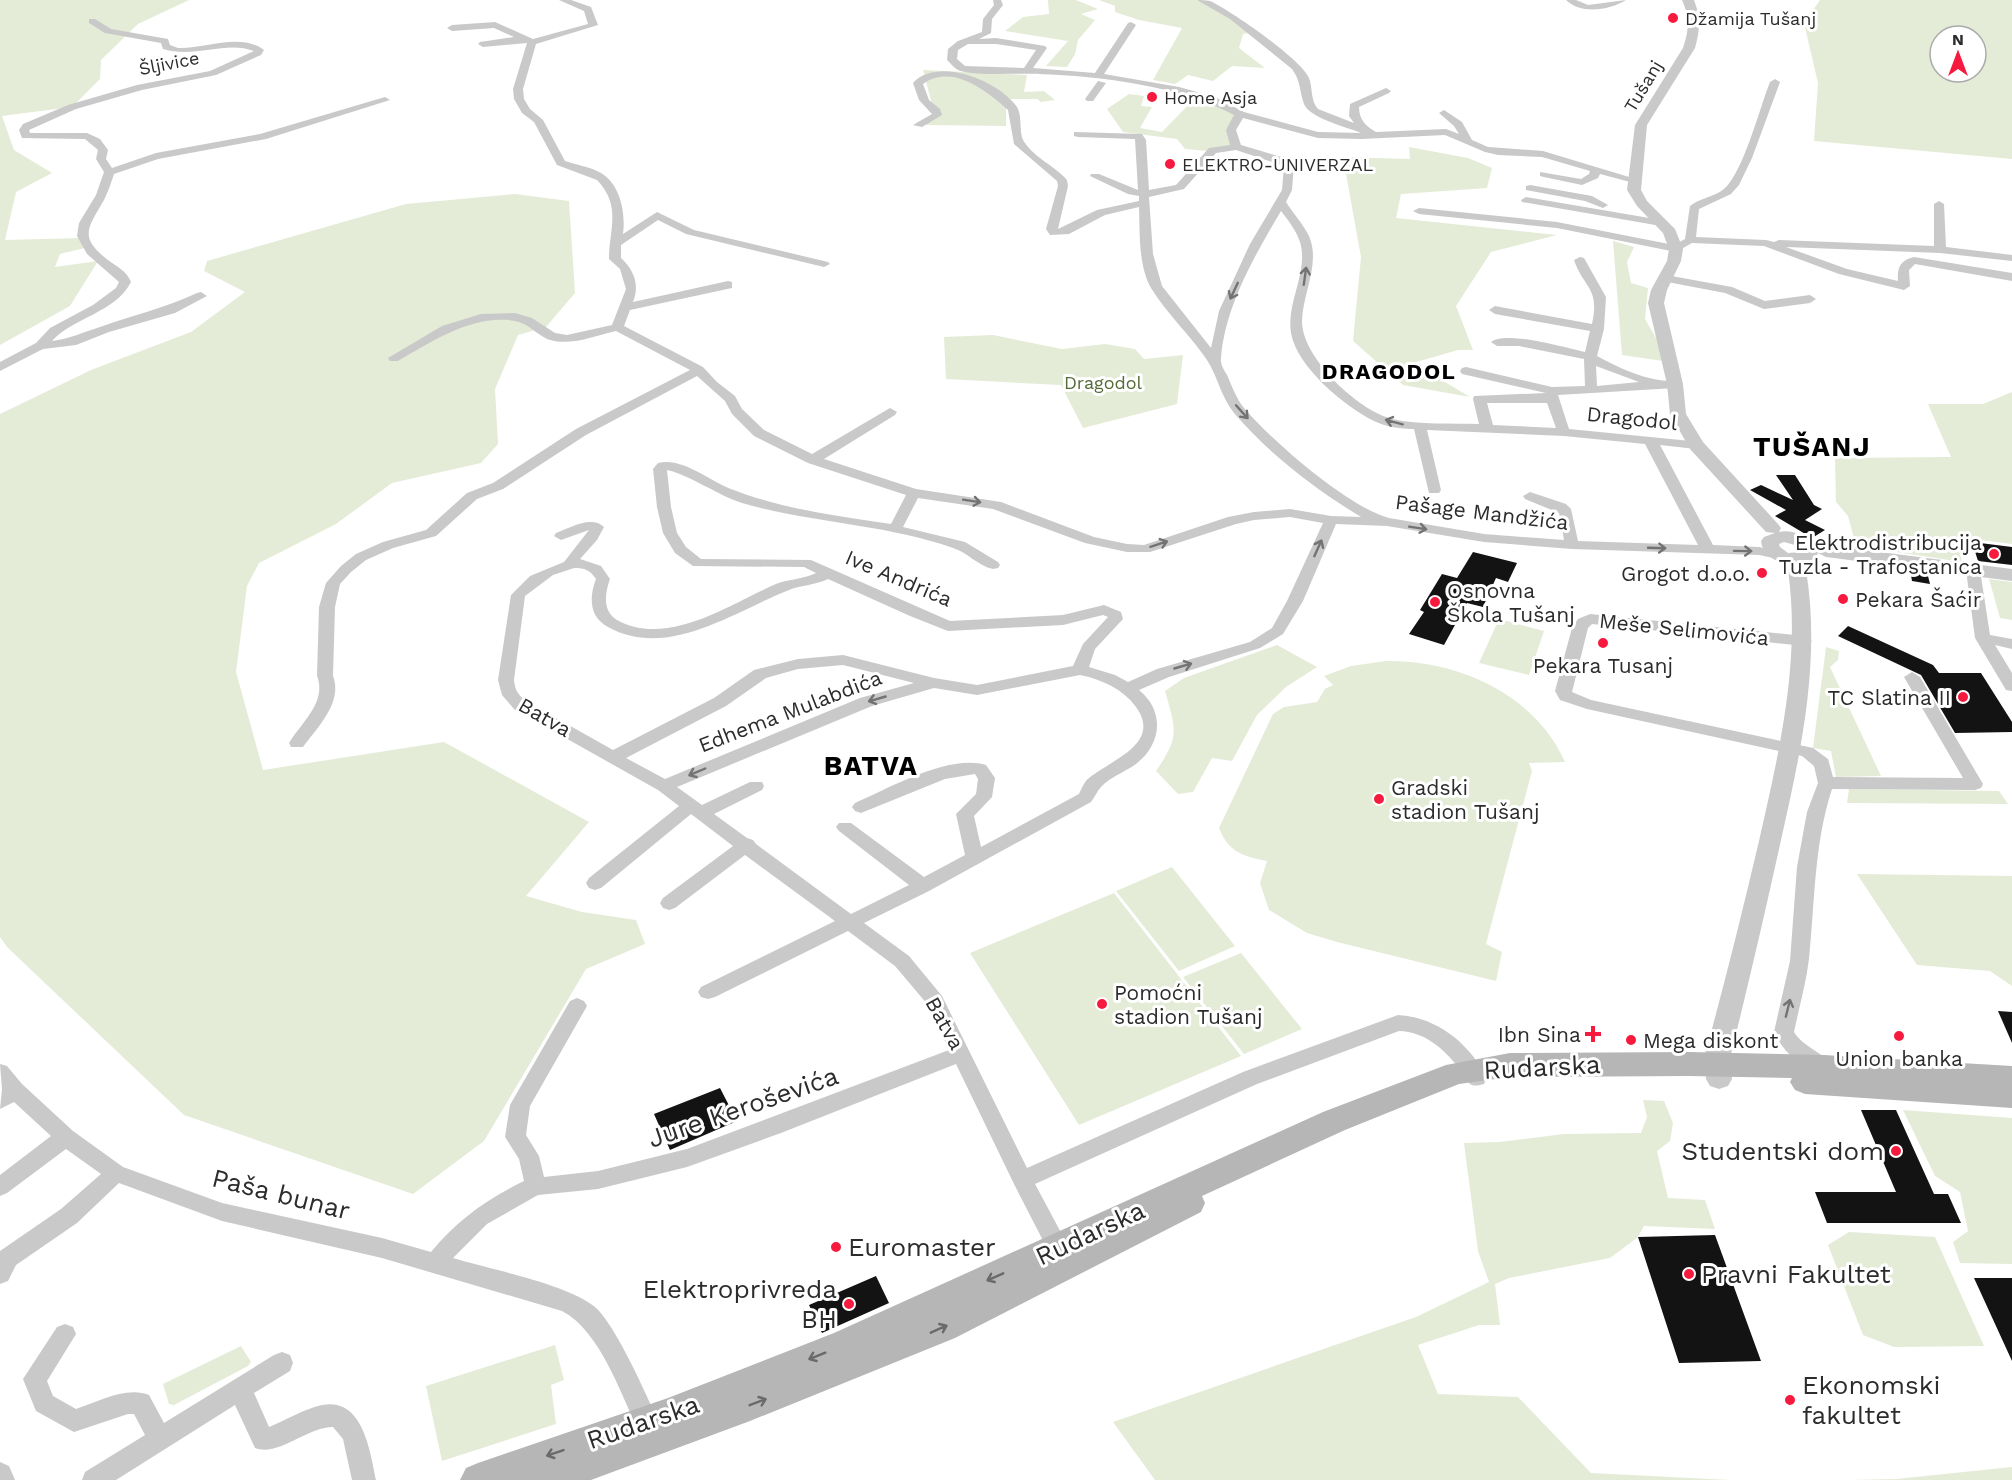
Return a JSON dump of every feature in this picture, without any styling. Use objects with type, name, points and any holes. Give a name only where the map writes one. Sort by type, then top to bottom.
[{"type":"main road","points":[[1718,1072],[1824,1067],[2012,1078]]},
{"type":"main road","points":[[1718,1072],[2012,1096]]},
{"type":"main road","name":"Rudarska","points":[[545,1480],[727,1392],[1063,1256],[1090,1256],[1186,1205],[1340,1130],[1475,1075],[1718,1072]]},
{"type":"main road","name":"Rudarska","points":[[478,1480],[650,1431]]},
{"type":"street","points":[[483,44],[528,41],[593,25],[588,9],[563,0]]},
{"type":"street","points":[[997,0],[999,5],[988,19],[986,33],[961,43],[953,49],[952,60],[963,73],[1013,109],[1019,144],[1062,180],[1063,186],[1052,229],[1054,233],[1065,232],[1101,212],[1178,189],[1213,150],[1236,147],[1270,156],[1289,165],[1287,190],[1256,243],[1225,311],[1214,361]]},
{"type":"street","points":[[1201,0],[1233,17],[1295,67],[1304,78],[1309,105],[1314,111],[1380,136]]},
{"type":"street","points":[[1570,0],[1580,8],[1591,8],[1622,0]]},
{"type":"street","name":"Tušanj","points":[[1634,180],[1640,154],[1641,125],[1689,48],[1693,36],[1696,15],[1688,0]]},
{"type":"street","name":"Šljivice","points":[[92,21],[108,31],[165,40],[166,47],[173,50],[195,50],[232,45],[253,46],[259,50],[258,53],[243,61],[213,73],[140,87],[72,107],[39,120],[24,130],[26,136],[42,138],[66,135],[87,136],[96,141],[103,150],[101,159],[109,172]]},
{"type":"street","points":[[452,28],[495,25],[528,41]]},
{"type":"street","points":[[1090,99],[1131,25]]},
{"type":"street","points":[[961,43],[985,40],[1042,48],[1027,70]]},
{"type":"street","points":[[528,41],[518,89],[519,99],[526,111],[538,120],[561,163],[596,174],[603,179],[614,199],[619,216],[615,259],[625,268],[633,289],[617,327]]},
{"type":"street","points":[[918,125],[937,115],[936,111],[928,107],[922,98],[918,83],[922,78],[963,73],[1027,70],[1099,80],[1140,82],[1191,92],[1221,103],[1240,114],[1318,135],[1380,136],[1446,132],[1498,152],[1543,154],[1634,180],[1634,190],[1642,203],[1670,232],[1668,246],[1674,261],[1659,290],[1656,303],[1675,384],[1678,414],[1696,445],[1793,549],[1801,585],[1804,641],[1790,747],[1718,1072]]},
{"type":"street","points":[[1074,82],[1099,80]]},
{"type":"street","points":[[1690,240],[1694,208],[1703,201],[1727,192],[1738,178],[1775,82]]},
{"type":"street","points":[[1365,131],[1354,116],[1354,106],[1386,91]]},
{"type":"street","points":[[0,367],[40,346],[54,331],[111,299],[122,290],[125,282],[84,242],[83,231],[101,195],[109,172],[156,156],[262,137],[385,100]]},
{"type":"street","points":[[1444,113],[1458,124],[1468,141]]},
{"type":"street","points":[[1236,147],[1231,130],[1240,114]]},
{"type":"street","points":[[1078,134],[1138,136],[1141,140],[1144,199]]},
{"type":"street","points":[[1544,174],[1582,183],[1594,176],[1596,169]]},
{"type":"street","points":[[1095,176],[1144,199]]},
{"type":"street","points":[[1530,188],[1588,198],[1613,212],[1661,223]]},
{"type":"street","name":"Pašage Mandžića","points":[[1144,199],[1147,254],[1151,275],[1156,286],[1214,361],[1231,398],[1269,442],[1338,497],[1372,518],[1512,541],[1708,550],[1793,549]]},
{"type":"street","points":[[1526,200],[1634,217]]},
{"type":"street","name":"Dragodol","points":[[1280,202],[1304,238],[1307,249],[1304,284],[1297,306],[1297,334],[1311,363],[1344,394],[1380,419],[1420,427],[1564,432],[1696,445]]},
{"type":"street","points":[[1939,204],[1940,250]]},
{"type":"street","points":[[1419,210],[1536,222],[1668,246],[1690,240],[1940,250],[2012,258]]},
{"type":"street","points":[[615,245],[657,215],[690,232],[824,264]]},
{"type":"street","points":[[1766,243],[1843,272],[1904,286],[1903,270],[1908,262],[1914,260],[2012,276]]},
{"type":"street","points":[[1580,260],[1581,267],[1599,293],[1600,313],[1591,357],[1591,390]]},
{"type":"street","points":[[1666,279],[1728,290],[1764,304],[1810,299]]},
{"type":"street","points":[[625,307],[728,285]]},
{"type":"street","points":[[40,346],[72,342],[105,329],[171,310],[201,296]]},
{"type":"street","points":[[1495,310],[1598,329]]},
{"type":"street","points":[[394,358],[446,329],[481,318],[514,317],[528,321],[550,336],[567,339],[617,327],[699,370],[712,385],[730,399],[737,411],[759,433],[813,460],[914,493],[996,505],[1090,540],[1127,548],[1145,549],[1233,520],[1254,516],[1290,513],[1331,520],[1387,522]]},
{"type":"street","points":[[1497,342],[1519,342],[1591,357],[1608,367],[1656,384]]},
{"type":"street","points":[[297,743],[321,712],[329,686],[325,676],[325,629],[333,583],[361,557],[388,545],[431,533],[472,496],[498,486],[581,432],[699,370]]},
{"type":"street","points":[[1466,371],[1552,395]]},
{"type":"street","points":[[1487,429],[1479,399],[1675,384]]},
{"type":"street","name":"Dragodol","points":[[1552,395],[1564,432]]},
{"type":"street","points":[[813,460],[890,412]]},
{"type":"street","points":[[1420,427],[1434,490]]},
{"type":"street","points":[[1651,442],[1708,550]]},
{"type":"street","name":"Ive Andrića","points":[[993,565],[960,545],[895,529],[748,501],[706,485],[670,465],[661,467],[663,499],[670,532],[675,544],[689,557],[703,563],[800,562],[828,572],[948,626],[1063,620],[1095,611],[1112,611],[1116,615],[1115,620],[1088,647],[1080,670]]},
{"type":"street","name":"Ive Andrića","points":[[895,529],[914,493]]},
{"type":"street","points":[[1530,496],[1561,507],[1566,512],[1572,545]]},
{"type":"street","points":[[1129,688],[1163,673],[1255,645],[1278,632],[1295,601],[1331,520]]},
{"type":"street","name":"Batva","points":[[561,536],[587,526],[597,528],[595,534],[577,551],[571,563],[542,578],[518,595],[506,680],[507,689],[515,702],[664,786],[747,844],[902,961],[935,1001],[1022,1180],[1063,1256]]},
{"type":"street","points":[[1793,549],[2012,575]]},
{"type":"street","points":[[571,563],[589,565],[601,574],[603,579],[598,598],[606,620],[626,630],[647,633],[670,632],[695,626],[786,585],[819,579],[828,572]]},
{"type":"street","points":[[1973,570],[1983,638],[2012,686]]},
{"type":"street","name":"Meše Selimovića","points":[[1790,747],[1587,704],[1566,696],[1563,687],[1580,628],[1583,622],[1590,619],[1804,641]]},
{"type":"street","points":[[1983,638],[2012,644]]},
{"type":"street","points":[[614,757],[720,702],[760,675],[788,666],[815,661],[843,660],[934,683],[977,690],[1080,670],[1129,688],[1140,699],[1149,718],[1148,734],[1138,753],[1092,785],[1085,798],[923,885],[708,992]]},
{"type":"street","points":[[1826,783],[1975,784],[1912,677]]},
{"type":"street","name":"Edhema Mulabdića","points":[[664,786],[866,702],[934,683]]},
{"type":"street","points":[[1790,747],[1807,752],[1822,763],[1826,783],[1816,812],[1806,867],[1799,961],[1784,1032],[1788,1042],[1796,1050],[1824,1067]]},
{"type":"street","points":[[861,807],[959,768],[980,769],[987,778],[986,791],[965,814],[974,856]]},
{"type":"street","points":[[595,883],[695,809],[756,786]]},
{"type":"street","points":[[845,827],[923,885]]},
{"type":"street","points":[[669,903],[747,844]]},
{"type":"street","points":[[435,1264],[464,1228],[476,1218],[505,1200],[536,1186],[529,1156],[515,1137],[519,1105],[577,1006]]},
{"type":"street","points":[[1022,1180],[1250,1078],[1398,1023],[1418,1024],[1432,1031],[1475,1075]]},
{"type":"street","name":"Jure Keroševića","points":[[536,1186],[579,1184],[663,1167],[852,1097],[962,1053]]},
{"type":"street","name":"Paša bunar","points":[[0,1072],[8,1096],[116,1173],[222,1212],[382,1248],[555,1298],[582,1309],[594,1320],[602,1332],[650,1431]]},
{"type":"street","points":[[0,1187],[66,1137]]},
{"type":"street","points":[[0,1274],[8,1258],[69,1216],[116,1173]]},
{"type":"street","points":[[65,1334],[35,1379],[44,1403],[75,1421],[128,1403],[141,1403],[159,1439]]},
{"type":"street","points":[[94,1480],[282,1363]]},
{"type":"street","points":[[245,1400],[263,1440],[324,1416],[336,1416],[343,1419],[348,1424],[355,1442],[363,1480]]},
{"type":"street","points":[[0,1474],[3,1480]]},
{"type":"green space","points":[[0,0],[189,0],[138,24],[101,60],[100,79],[72,107],[2,116],[14,150],[52,173],[16,192],[5,240],[82,238],[89,247],[60,254],[55,267],[98,261],[70,306],[0,345]]},
{"type":"green space","points":[[1048,0],[1076,0],[1098,9],[1081,14],[1095,20],[1078,40],[1075,54],[1067,67],[1046,66],[1068,41],[1005,31],[1023,17],[1049,14]]},
{"type":"green space","points":[[1099,0],[1196,0],[1215,5],[1256,32],[1243,34],[1239,48],[1265,68],[1232,66],[1213,81],[1188,75],[1175,84],[1153,80],[1182,28],[1139,20],[1115,12],[1115,6]]},
{"type":"green space","points":[[1820,0],[2012,0],[2012,159],[1814,141],[1818,83],[1804,23]]},
{"type":"green space","points":[[923,70],[1027,75],[1024,92],[1044,91],[1055,100],[1041,102],[1037,99],[1006,99],[1006,126],[926,125],[934,112]]},
{"type":"green space","points":[[1129,94],[1144,96],[1141,106],[1152,107],[1140,128],[1162,132],[1196,97],[1239,116],[1231,130],[1238,144],[1208,151],[1185,149],[1177,139],[1123,132],[1107,109]]},
{"type":"green space","points":[[1409,147],[1468,158],[1492,168],[1487,188],[1401,194],[1396,218],[1557,235],[1491,252],[1456,306],[1473,350],[1458,350],[1413,363],[1470,397],[1403,385],[1353,341],[1361,257],[1343,157],[1410,159]]},
{"type":"green space","points":[[515,194],[569,201],[575,293],[546,327],[518,335],[495,389],[498,444],[481,463],[392,483],[336,524],[259,563],[247,586],[236,672],[263,770],[444,742],[589,822],[526,896],[582,912],[636,920],[645,944],[586,969],[484,1141],[413,1194],[184,1115],[7,947],[0,937],[0,414],[91,370],[191,332],[245,292],[204,271],[207,261],[406,204]]},
{"type":"green space","points":[[1613,241],[1634,247],[1627,262],[1631,283],[1648,288],[1645,319],[1670,362],[1622,355]]},
{"type":"green space","name":"Dragodol","points":[[993,335],[1062,349],[1105,344],[1135,349],[1144,359],[1183,355],[1177,404],[1083,428],[1061,385],[946,379],[944,337]]},
{"type":"green space","points":[[2012,392],[2012,544],[1956,537],[1962,562],[1856,546],[1848,516],[1836,502],[1835,458],[1951,457],[1928,404],[1983,404]]},
{"type":"green space","points":[[1989,579],[2012,582],[2012,620],[2000,618]]},
{"type":"green space","points":[[1499,619],[1544,631],[1529,675],[1479,663]]},
{"type":"green space","points":[[1277,645],[1317,667],[1286,687],[1257,715],[1232,761],[1212,758],[1193,792],[1178,794],[1156,771],[1169,749],[1174,732],[1165,691],[1184,678]]},
{"type":"green space","points":[[1826,647],[1839,651],[1838,660],[1830,667],[1881,776],[1836,777],[1831,751],[1813,748]]},
{"type":"green space","name":"Gradski stadion Tušanj","points":[[1386,661],[1413,662],[1440,667],[1491,686],[1514,700],[1534,717],[1552,738],[1565,762],[1529,763],[1532,771],[1486,944],[1502,952],[1496,981],[1307,933],[1269,910],[1260,883],[1267,861],[1251,857],[1232,848],[1219,828],[1273,714],[1284,707],[1317,702],[1325,689],[1333,685],[1324,676],[1351,666]]},
{"type":"green space","points":[[1849,789],[1999,791],[2008,804],[1847,803]]},
{"type":"green space","points":[[1172,867],[1235,946],[1179,971],[1116,891]]},
{"type":"green space","points":[[1857,874],[2012,876],[2012,986],[1990,971],[1917,965]]},
{"type":"green space","name":"Pomoćni stadion Tušanj","points":[[1114,893],[1241,1056],[1079,1125],[970,953]]},
{"type":"green space","points":[[1241,953],[1302,1029],[1244,1054],[1183,977]]},
{"type":"green space","points":[[1643,1100],[1664,1101],[1673,1123],[1670,1141],[1657,1151],[1668,1198],[1705,1200],[1715,1229],[1644,1226],[1638,1237],[1610,1258],[1509,1278],[1495,1284],[1500,1325],[1479,1325],[1418,1345],[1438,1394],[1518,1397],[1591,1473],[1730,1480],[1155,1480],[1113,1422],[1416,1317],[1489,1282],[1478,1251],[1464,1143],[1499,1142],[1564,1134],[1641,1133],[1647,1117]]},
{"type":"green space","points":[[1903,1110],[2012,1118],[2012,1264],[1960,1263],[1953,1242],[1968,1231],[1960,1192],[1935,1176]]},
{"type":"green space","points":[[1849,1232],[1935,1237],[1984,1346],[1894,1347],[1863,1335],[1828,1245]]},
{"type":"green space","points":[[555,1345],[564,1380],[551,1385],[556,1424],[442,1461],[426,1386]]},
{"type":"green space","points":[[241,1346],[251,1362],[248,1366],[174,1405],[169,1404],[163,1384]]},
{"type":"green space","points":[[2012,1467],[2012,1480],[1849,1480],[1896,1479]]},
{"type":"building","points":[[1776,475],[1795,475],[1814,505],[1822,509],[1805,520],[1825,530],[1812,538],[1775,516],[1786,510],[1750,490],[1761,485],[1793,500]]},
{"type":"building","name":"Elektrodistribucija Tuzla - Trafostanica","points":[[1972,542],[2012,547],[2012,565],[1978,561]]},
{"type":"building","name":"Osnovna Škola Tušanj","points":[[1473,552],[1517,563],[1508,582],[1496,578],[1483,607],[1467,603],[1444,645],[1409,634],[1424,612],[1420,610],[1442,574],[1457,578]]},
{"type":"building","points":[[1910,570],[1927,572],[1930,584],[1912,581]]},
{"type":"building","name":"TC Slatina II","points":[[1848,626],[1933,665],[1939,673],[1981,673],[2012,722],[2012,732],[1955,733],[1921,675],[1838,636]]},
{"type":"building","points":[[1998,1011],[2012,1012],[2012,1043]]},
{"type":"building","points":[[720,1088],[737,1121],[670,1150],[654,1114]]},
{"type":"building","name":"Studentski dom","points":[[1861,1110],[1896,1110],[1934,1194],[1948,1194],[1961,1223],[1827,1223],[1815,1192],[1896,1192]]},
{"type":"building","name":"Pravni Fakultet","points":[[1715,1235],[1761,1361],[1679,1363],[1638,1237]]},
{"type":"building","name":"Elektroprivreda BH","points":[[876,1276],[889,1303],[822,1333],[809,1305]]},
{"type":"building","points":[[1974,1278],[2012,1278],[2012,1361]]},
{"type":"place","name":"Džamija Tušanj","points":[[1673,18]]},
{"type":"place","name":"Home Asja","points":[[1152,97]]},
{"type":"place","name":"ELEKTRO-UNIVERZAL","points":[[1170,164]]},
{"type":"place","name":"Elektrodistribucija Tuzla - Trafostanica","points":[[1994,554]]},
{"type":"place","name":"Grogot d.o.o.","points":[[1762,573]]},
{"type":"place","name":"Pekara Šaćir","points":[[1843,599]]},
{"type":"place","name":"Osnovna Škola Tušanj","points":[[1435,602]]},
{"type":"place","name":"Pekara Tusanj","points":[[1603,643]]},
{"type":"place","name":"TC Slatina II","points":[[1963,697]]},
{"type":"place","name":"Gradski stadion Tušanj","points":[[1379,799]]},
{"type":"place","name":"Pomoćni stadion Tušanj","points":[[1102,1004]]},
{"type":"place","name":"Ibn Sina","points":[[1593,1034]]},
{"type":"place","name":"Union banka","points":[[1899,1036]]},
{"type":"place","name":"Mega diskont","points":[[1631,1040]]},
{"type":"place","name":"Studentski dom","points":[[1896,1151]]},
{"type":"place","name":"Euromaster","points":[[836,1247]]},
{"type":"place","name":"Pravni Fakultet","points":[[1689,1274]]},
{"type":"place","name":"Elektroprivreda BH","points":[[849,1304]]},
{"type":"place","name":"Ekonomski fakultet","points":[[1790,1400]]},
{"type":"district","name":"DRAGODOL","points":[[1389,371]]},
{"type":"district","name":"TUŠANJ","points":[[1812,447]]},
{"type":"district","name":"BATVA","points":[[871,766]]}]
